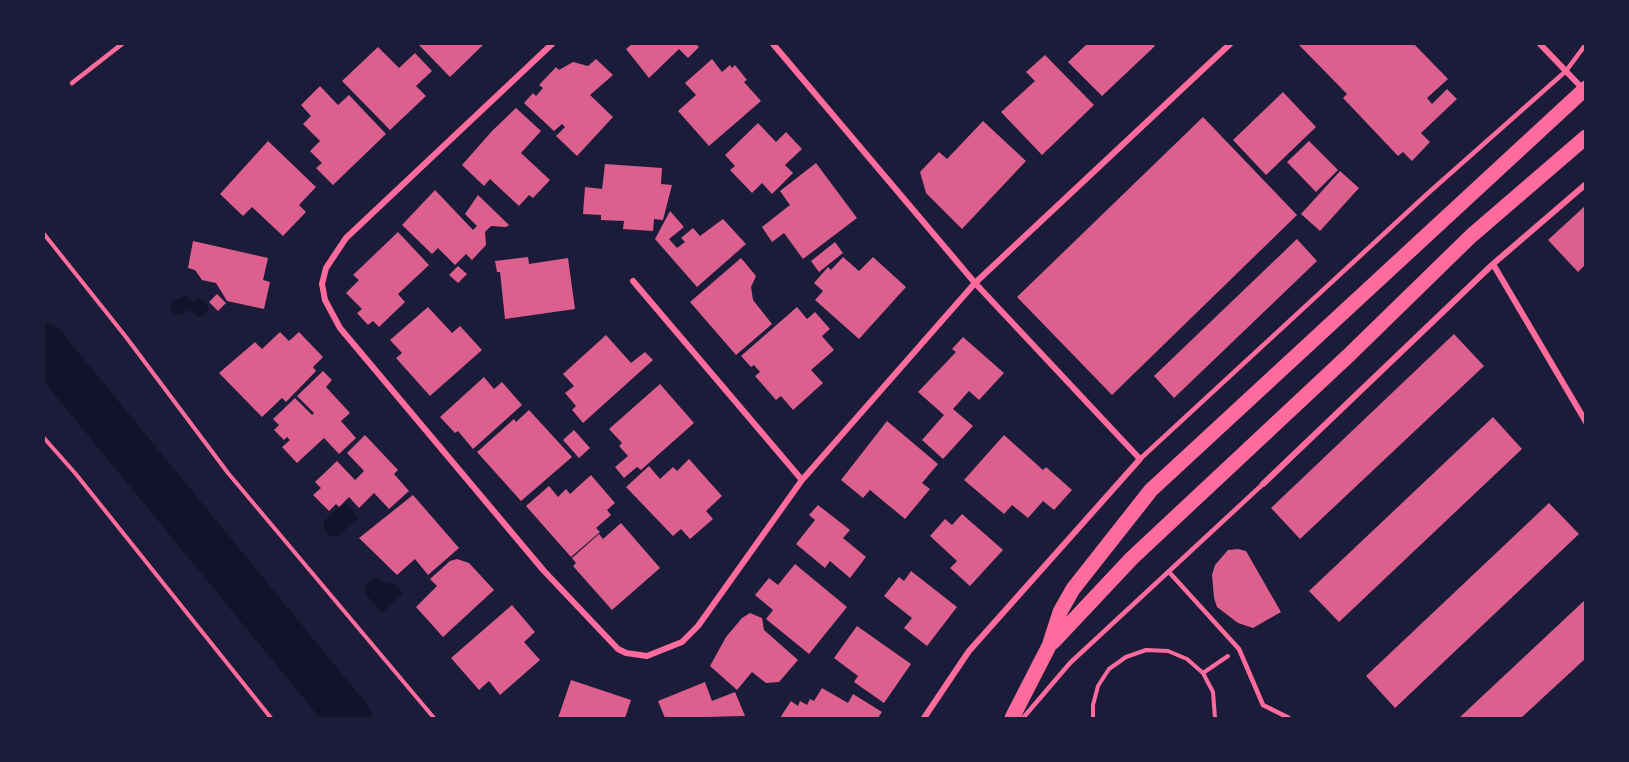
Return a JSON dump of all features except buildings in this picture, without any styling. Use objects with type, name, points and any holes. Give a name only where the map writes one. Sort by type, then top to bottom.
[{"type":"main road","points":[[1012,718],[1049,646],[1060,612],[1073,590],[1151,490],[1585,90]]},
{"type":"main road","points":[[1049,646],[1132,558],[1350,355],[1471,236],[1586,137]]},
{"type":"street","points":[[552,44],[346,238],[326,268],[322,284],[331,314],[466,481],[544,571],[597,629],[626,653],[647,656],[682,642],[698,626],[802,480],[975,283],[1230,44]]},
{"type":"street","points":[[773,44],[975,283],[1140,459],[969,651],[924,718]]},
{"type":"street","points":[[1540,44],[1585,90]]},
{"type":"street","points":[[1263,484],[1493,264],[1586,184]]},
{"type":"street","points":[[1493,264],[1543,345],[1586,422]]},
{"type":"street","points":[[633,281],[802,480]]},
{"type":"lane","points":[[72,82],[122,44]]},
{"type":"lane","points":[[1140,459],[1426,195],[1566,70],[1586,44]]},
{"type":"lane","points":[[1023,718],[1070,663],[1263,484]]},
{"type":"lane","points":[[1169,572],[1239,649],[1263,705],[1289,718]]},
{"type":"path","points":[[44,234],[126,337],[228,473],[434,718]]},
{"type":"path","points":[[44,438],[75,473],[271,718]]},
{"type":"path","points":[[1203,673],[1239,649]]},
{"type":"path","points":[[1093,718],[1093,705],[1098,686],[1109,669],[1126,657],[1146,650],[1168,651],[1187,659],[1203,673],[1213,692],[1215,718]]},
{"type":"shaded area","points":[[186,295],[192,302],[199,299],[205,301],[208,305],[207,313],[199,317],[189,310],[179,315],[172,313],[171,303]]},
{"type":"shaded area","points":[[346,503],[358,518],[337,537],[330,536],[325,531],[324,521]]},
{"type":"shaded area","points":[[376,577],[384,584],[392,582],[403,593],[382,613],[364,592],[366,585]]},
{"type":"waterway","points":[[44,346],[349,718]]}]
